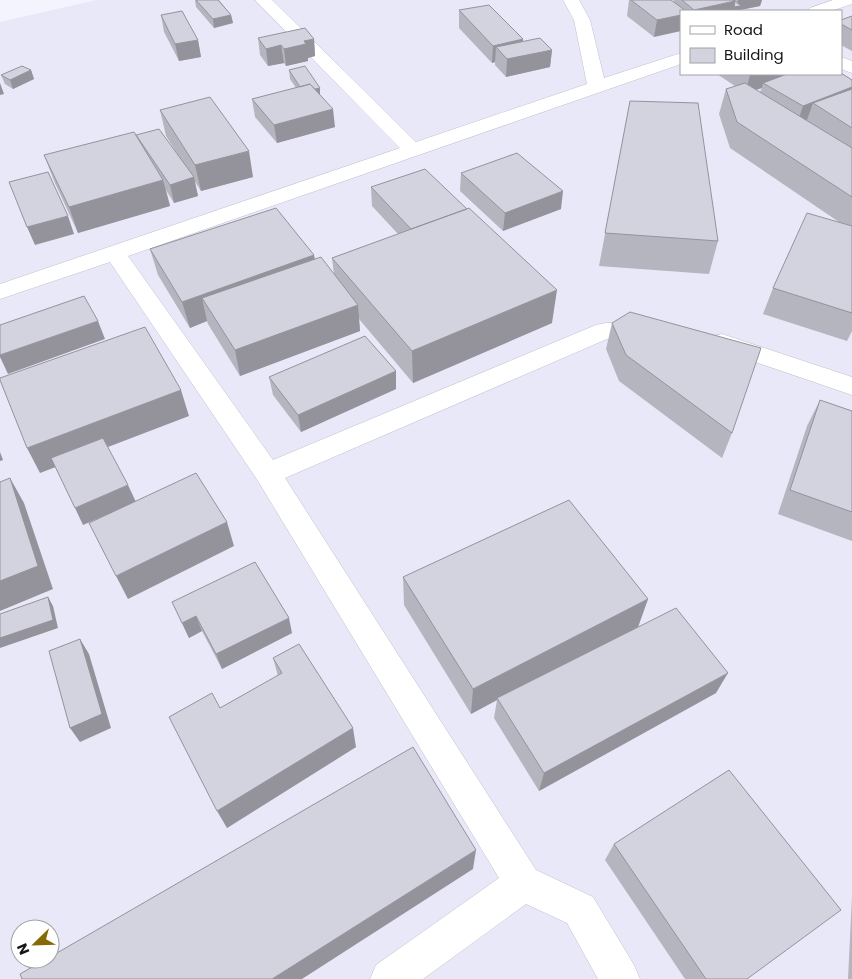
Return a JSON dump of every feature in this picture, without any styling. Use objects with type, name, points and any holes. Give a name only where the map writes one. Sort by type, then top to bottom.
[{"type":"street","points":[[262,0],[413,150]]},
{"type":"street","points":[[571,0],[582,20],[597,87]]},
{"type":"street","points":[[819,10],[849,0]]},
{"type":"street","points":[[0,292],[680,58]]},
{"type":"street","points":[[114,253],[268,474],[523,883],[580,910],[620,979]]},
{"type":"street","points":[[268,474],[604,331],[670,335]]},
{"type":"street","points":[[698,337],[707,338],[852,386]]},
{"type":"street","points":[[390,979],[523,883]]},
{"type":"shaded area","points":[[96,0],[852,0],[852,979],[0,979],[0,22]]},
{"type":"building","points":[[196,0],[218,0],[231,15],[213,19]]},
{"type":"building","points":[[631,0],[671,0],[685,10],[680,10],[680,15],[657,20]]},
{"type":"building","points":[[682,0],[733,0],[735,1],[694,10]]},
{"type":"building","points":[[734,0],[741,6],[734,7],[735,1]]},
{"type":"building","points":[[489,5],[523,39],[493,46],[459,10]]},
{"type":"building","points":[[182,11],[198,40],[175,44],[161,15]]},
{"type":"building","points":[[852,16],[852,30],[842,25],[842,20]]},
{"type":"building","points":[[305,28],[314,39],[304,41],[306,44],[284,49],[281,45],[266,49],[258,38]]},
{"type":"building","points":[[540,38],[552,50],[507,59],[496,47]]},
{"type":"building","points":[[22,66],[31,70],[10,80],[1,75]]},
{"type":"building","points":[[305,66],[320,88],[315,89],[310,84],[300,87],[289,70]]},
{"type":"building","points":[[842,74],[852,80],[852,87],[803,106],[763,83],[784,75]]},
{"type":"building","points":[[745,83],[852,148],[852,197],[737,122],[726,89]]},
{"type":"building","points":[[310,84],[333,109],[274,125],[252,99]]},
{"type":"building","points":[[852,89],[852,128],[813,103]]},
{"type":"building","points":[[210,97],[249,151],[195,165],[160,110]]},
{"type":"building","points":[[630,101],[698,103],[718,241],[605,233]]},
{"type":"building","points":[[159,129],[194,177],[170,185],[136,135]]},
{"type":"building","points":[[134,132],[163,180],[69,207],[44,155]]},
{"type":"building","points":[[517,153],[563,191],[505,213],[461,173]]},
{"type":"building","points":[[425,169],[467,209],[411,229],[371,187]]},
{"type":"building","points":[[48,172],[68,216],[27,227],[9,182]]},
{"type":"building","points":[[276,208],[314,255],[182,302],[150,249]]},
{"type":"building","points":[[469,208],[557,290],[412,351],[332,258]]},
{"type":"building","points":[[807,213],[852,226],[852,313],[773,288]]},
{"type":"building","points":[[321,257],[358,305],[235,350],[202,298]]},
{"type":"building","points":[[84,296],[98,321],[0,355],[0,325]]},
{"type":"building","points":[[630,312],[761,348],[732,433],[626,355],[612,323]]},
{"type":"building","points":[[145,327],[181,390],[27,448],[0,378]]},
{"type":"building","points":[[365,336],[396,371],[298,415],[269,377]]},
{"type":"building","points":[[820,400],[852,411],[852,512],[790,490]]},
{"type":"building","points":[[103,438],[128,485],[75,508],[51,458]]},
{"type":"building","points":[[196,473],[227,522],[116,576],[89,523]]},
{"type":"building","points":[[10,478],[38,566],[0,581],[0,482]]},
{"type":"building","points":[[569,500],[648,599],[473,689],[403,577]]},
{"type":"building","points":[[255,562],[289,618],[216,654],[196,616],[182,623],[172,602]]},
{"type":"building","points":[[48,597],[53,620],[0,638],[0,614]]},
{"type":"building","points":[[676,608],[728,673],[544,773],[497,698]]},
{"type":"building","points":[[80,639],[102,714],[70,728],[49,651]]},
{"type":"building","points":[[299,644],[353,728],[217,811],[169,717],[212,693],[220,708],[282,673],[273,658]]},
{"type":"building","points":[[413,747],[476,850],[272,979],[22,979],[20,974],[29,969],[60,969],[60,951]]},
{"type":"building","points":[[729,770],[841,910],[747,979],[706,979],[614,844]]}]
